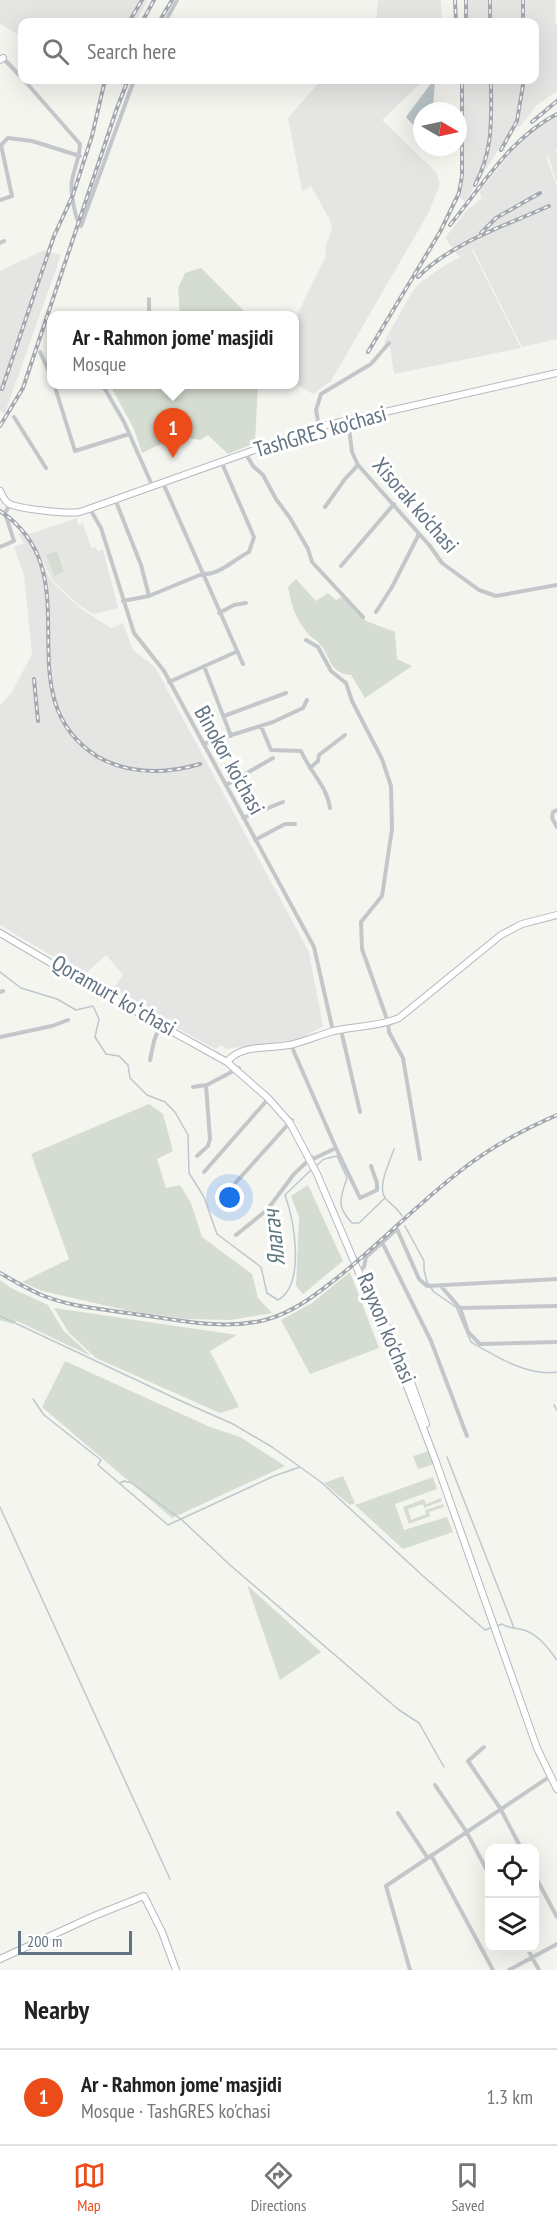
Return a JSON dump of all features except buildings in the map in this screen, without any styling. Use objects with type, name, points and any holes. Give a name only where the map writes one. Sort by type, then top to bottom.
[{"type":"main road","name":"TashGRES ko'chasi","points":[[10,504],[66,513],[90,509],[319,426],[557,373]]},
{"type":"main road","points":[[1,494],[10,504]]},
{"type":"main road","points":[[228,1061],[243,1051],[291,1045],[333,1031],[399,1018],[414,1008],[501,934],[522,924],[557,915]]},
{"type":"main road","name":"Qoramurt koʻchasi","points":[[0,932],[90,985],[228,1061]]},
{"type":"main road","name":"Qoramurt koʻchasi","points":[[103,992],[228,1061]]},
{"type":"main road","name":"Rayxon ko'chasi","points":[[228,1061],[269,1097],[291,1122],[318,1173],[361,1270],[435,1459],[496,1626],[537,1748],[551,1775]]},
{"type":"main road","points":[[551,1775],[557,1782]]},
{"type":"main road","points":[[551,1775],[557,1789]]},
{"type":"main road","points":[[0,1959],[144,1896],[162,1932],[176,1970]]},
{"type":"street","points":[[167,18],[177,0]]},
{"type":"street","points":[[2,59],[18,74]]},
{"type":"street","points":[[27,84],[80,144],[80,156],[71,183],[75,213],[78,224],[81,226],[133,84]]},
{"type":"street","points":[[0,200],[12,196],[1,145],[8,138],[33,141],[80,156]]},
{"type":"street","points":[[149,299],[149,311]]},
{"type":"street","points":[[319,426],[316,410],[321,394],[371,364],[389,343]]},
{"type":"street","points":[[40,352],[47,367]]},
{"type":"street","points":[[56,389],[75,451],[129,434]]},
{"type":"street","points":[[105,389],[124,422],[153,486]]},
{"type":"street","points":[[14,417],[46,468]]},
{"type":"street","name":"Xisorak ko'chasi","points":[[348,420],[352,452],[358,465],[419,533],[442,563],[479,590],[496,596],[557,585]]},
{"type":"street","points":[[245,452],[263,475],[290,518],[308,549],[312,562],[363,617]]},
{"type":"street","points":[[123,601],[149,596],[202,574],[210,574],[249,552],[254,537],[221,461]]},
{"type":"street","points":[[325,507],[345,478],[358,465]]},
{"type":"street","points":[[162,482],[243,664]]},
{"type":"street","points":[[0,547],[14,542],[1,494]]},
{"type":"street","points":[[114,499],[141,565],[149,596]]},
{"type":"street","points":[[5,513],[10,504]]},
{"type":"street","points":[[341,566],[394,504]]},
{"type":"street","name":"Binokor ko'chasi","points":[[90,509],[101,528],[131,626],[138,640],[164,671],[314,947],[333,1031]]},
{"type":"street","points":[[376,612],[392,587],[419,533]]},
{"type":"street","points":[[219,613],[234,605],[246,603]]},
{"type":"street","points":[[306,640],[318,646],[331,671],[346,683],[352,701],[382,759],[391,786],[392,829],[382,896],[361,922],[362,949],[388,1022],[389,1032],[403,1058],[420,1159]]},
{"type":"street","points":[[169,682],[236,652]]},
{"type":"street","points":[[204,666],[231,736]]},
{"type":"street","points":[[224,717],[286,693]]},
{"type":"street","points":[[203,744],[261,726],[303,708],[307,700]]},
{"type":"street","points":[[261,726],[271,750],[301,752],[327,792],[330,808]]},
{"type":"street","points":[[310,768],[318,761],[319,755],[345,735]]},
{"type":"street","points":[[226,785],[273,758]]},
{"type":"street","points":[[243,818],[283,802]]},
{"type":"street","points":[[557,810],[552,818],[557,827]]},
{"type":"street","points":[[255,840],[285,824],[295,824]]},
{"type":"street","points":[[0,1037],[52,1026],[68,1020]]},
{"type":"street","points":[[150,1060],[160,1025]]},
{"type":"street","points":[[341,1030],[360,1112]]},
{"type":"street","points":[[291,1045],[360,1198],[376,1190],[377,1183],[371,1166]]},
{"type":"street","points":[[193,1087],[206,1085],[238,1069]]},
{"type":"street","points":[[197,1156],[208,1146],[210,1139],[206,1085]]},
{"type":"street","points":[[204,1172],[269,1097]]},
{"type":"street","points":[[222,1198],[291,1122]]},
{"type":"street","points":[[236,1235],[267,1210],[279,1191],[312,1160],[336,1149]]},
{"type":"street","points":[[361,1270],[366,1257],[397,1229],[418,1279],[427,1286],[557,1279]]},
{"type":"street","points":[[382,1242],[431,1341],[467,1436]]},
{"type":"street","points":[[438,1284],[460,1308],[468,1332],[480,1344],[557,1342]]},
{"type":"street","points":[[460,1308],[557,1306]]},
{"type":"street","points":[[484,1747],[468,1761],[500,1808],[519,1844]]},
{"type":"street","points":[[410,1970],[386,1886],[551,1775]]},
{"type":"street","points":[[435,1785],[466,1831],[485,1868]]},
{"type":"street","points":[[398,1813],[429,1856],[493,1970]]},
{"type":"street","points":[[539,1883],[557,1917]]},
{"type":"street","points":[[509,1970],[557,1944]]},
{"type":"street","points":[[530,1952],[538,1970]]},
{"type":"shaded area","points":[[0,0],[148,0],[138,18],[18,18],[18,35],[0,24]]},
{"type":"shaded area","points":[[378,0],[441,0],[442,18],[376,18]]},
{"type":"shaded area","points":[[464,0],[555,0],[557,26],[557,91],[537,105],[520,127],[515,124],[465,202],[460,197],[464,176],[464,156],[467,156],[467,102],[464,102],[464,84],[539,84],[539,18],[464,18]]},
{"type":"shaded area","points":[[318,84],[420,84],[382,120],[413,150],[413,156],[419,156],[436,172],[440,184],[429,212],[331,381],[313,394],[299,386],[299,311],[326,256],[325,248],[332,229],[330,220],[311,186],[302,191],[288,118]]},
{"type":"shaded area","points":[[431,84],[435,84],[434,102],[417,102]]},
{"type":"shaded area","points":[[413,108],[413,125],[406,117]]},
{"type":"shaded area","points":[[557,117],[557,150],[549,154],[557,151],[557,184],[548,155],[546,156],[557,187],[557,339],[522,347],[473,249],[459,257],[445,238],[467,210],[482,198],[479,192],[528,132]]},
{"type":"shaded area","points":[[44,250],[61,255],[5,413],[0,411],[0,271]]},
{"type":"shaded area","points":[[472,250],[521,348],[394,374],[390,347],[384,342],[412,292],[439,269]]},
{"type":"shaded area","points":[[201,268],[244,311],[180,311],[178,288],[185,273]]},
{"type":"shaded area","points":[[112,389],[258,389],[255,443],[228,454],[208,435],[200,440],[177,436],[142,453],[134,429]]},
{"type":"shaded area","points":[[77,518],[78,525],[83,523],[91,548],[96,547],[98,551],[103,549],[118,608],[94,614],[80,606],[52,580],[39,553],[26,535]]},
{"type":"shaded area","points":[[22,532],[52,582],[80,608],[111,628],[123,623],[133,650],[155,667],[309,952],[323,1026],[300,1039],[226,1049],[222,1045],[215,1049],[111,992],[123,975],[106,955],[84,975],[0,925],[0,705],[12,692],[32,654],[24,575],[14,547],[24,543],[18,534]]},
{"type":"shaded area","points":[[57,551],[64,572],[54,576],[46,555]]},
{"type":"shaded area","points":[[296,579],[316,601],[328,593],[336,600],[342,597],[366,621],[395,632],[397,659],[412,666],[365,698],[351,675],[334,668],[323,648],[299,620],[292,605],[288,587]]},
{"type":"shaded area","points":[[149,1104],[163,1114],[173,1151],[157,1159],[166,1188],[180,1185],[191,1203],[202,1237],[252,1274],[258,1298],[272,1313],[230,1320],[187,1319],[130,1311],[42,1291],[22,1282],[69,1259],[31,1154]]},
{"type":"shaded area","points":[[308,1185],[343,1261],[303,1294],[296,1286],[299,1217],[291,1196]]},
{"type":"shaded area","points":[[350,1272],[379,1348],[310,1374],[281,1320],[312,1303]]},
{"type":"shaded area","points":[[0,1280],[11,1288],[48,1305],[63,1330],[91,1356],[17,1321],[12,1324],[0,1320]]},
{"type":"shaded area","points":[[54,1308],[237,1335],[210,1351],[239,1407],[220,1413],[96,1358],[69,1333]]},
{"type":"shaded area","points":[[65,1361],[210,1427],[240,1437],[285,1466],[172,1518],[42,1407]]},
{"type":"shaded area","points":[[429,1451],[434,1464],[418,1469],[413,1456]]},
{"type":"shaded area","points":[[343,1476],[355,1503],[350,1505],[324,1483]]},
{"type":"shaded area","points":[[433,1477],[437,1489],[395,1504],[404,1530],[447,1517],[453,1532],[403,1549],[355,1505]]},
{"type":"shaded area","points":[[441,1498],[442,1501],[424,1508],[423,1504],[408,1509],[411,1520],[426,1514],[425,1510],[443,1504],[444,1507],[429,1512],[430,1516],[409,1524],[403,1507],[424,1499],[426,1504]]},
{"type":"shaded area","points":[[247,1585],[321,1652],[280,1680]]},
{"type":"waterway","name":"Ялагач","points":[[0,972],[21,988],[57,999],[76,1010],[93,1006],[99,1019],[95,1037],[106,1054],[119,1056],[128,1065],[130,1078],[147,1095],[165,1102],[175,1112],[188,1135],[189,1173],[204,1197],[217,1234],[261,1267],[267,1293],[278,1300],[287,1292],[295,1266],[292,1220],[285,1195],[311,1170]]},
{"type":"waterway","points":[[394,1149],[382,1188],[386,1199],[402,1216]]},
{"type":"waterway","name":"Ялагач","points":[[315,1167],[324,1159],[337,1156],[347,1178],[341,1197],[343,1212],[352,1223],[359,1223],[385,1198]]},
{"type":"waterway","points":[[405,1226],[424,1261],[427,1282],[434,1292],[456,1307],[471,1342],[501,1359],[524,1368],[546,1373],[557,1372]]},
{"type":"waterway","points":[[0,1316],[233,1424],[272,1447],[321,1482],[485,1630],[493,1627]]},
{"type":"waterway","points":[[33,1399],[44,1415],[101,1460],[98,1465],[168,1525],[274,1476],[300,1467]]},
{"type":"waterway","points":[[554,1405],[557,1410]]},
{"type":"waterway","points":[[447,1457],[514,1628]]},
{"type":"waterway","points":[[120,1483],[124,1481],[132,1483],[182,1520],[230,1565],[399,1710],[419,1723],[444,1767]]},
{"type":"waterway","points":[[0,1507],[170,1879]]},
{"type":"waterway","points":[[497,1626],[502,1624],[532,1634],[542,1641],[557,1660]]},
{"type":"railway","points":[[131,18],[142,0]]},
{"type":"railway","points":[[144,18],[154,0]]},
{"type":"railway","points":[[161,18],[172,0]]},
{"type":"railway","points":[[455,0],[456,18]]},
{"type":"railway","points":[[466,0],[466,18]]},
{"type":"railway","points":[[490,0],[490,18]]},
{"type":"railway","points":[[523,0],[523,18]]},
{"type":"railway","points":[[2,389],[54,236],[73,195],[92,136],[104,84]]},
{"type":"railway","points":[[49,311],[126,84]]},
{"type":"railway","points":[[368,352],[440,232],[459,193],[462,176],[462,84]]},
{"type":"railway","points":[[475,185],[486,159],[490,134],[491,84]]},
{"type":"railway","points":[[501,150],[517,121],[523,85]]},
{"type":"railway","points":[[532,122],[557,101]]},
{"type":"railway","points":[[450,225],[511,149],[540,124],[557,114]]},
{"type":"railway","points":[[481,233],[496,218],[540,193]]},
{"type":"railway","points":[[418,277],[446,254],[549,206]]},
{"type":"railway","points":[[0,426],[23,388],[47,317]]},
{"type":"railway","points":[[0,511],[28,537],[42,568],[47,601],[49,669],[55,701],[70,731],[98,757],[123,767],[161,771],[200,764]]},
{"type":"railway","points":[[34,679],[38,721]]},
{"type":"railway","points":[[0,1273],[44,1296],[80,1306],[204,1324],[250,1323],[276,1317],[306,1301],[324,1288],[470,1163],[519,1133],[557,1115]]},
{"type":"place","name":"Ar - Rahmon jome' masjidi","points":[[173,458]]}]
